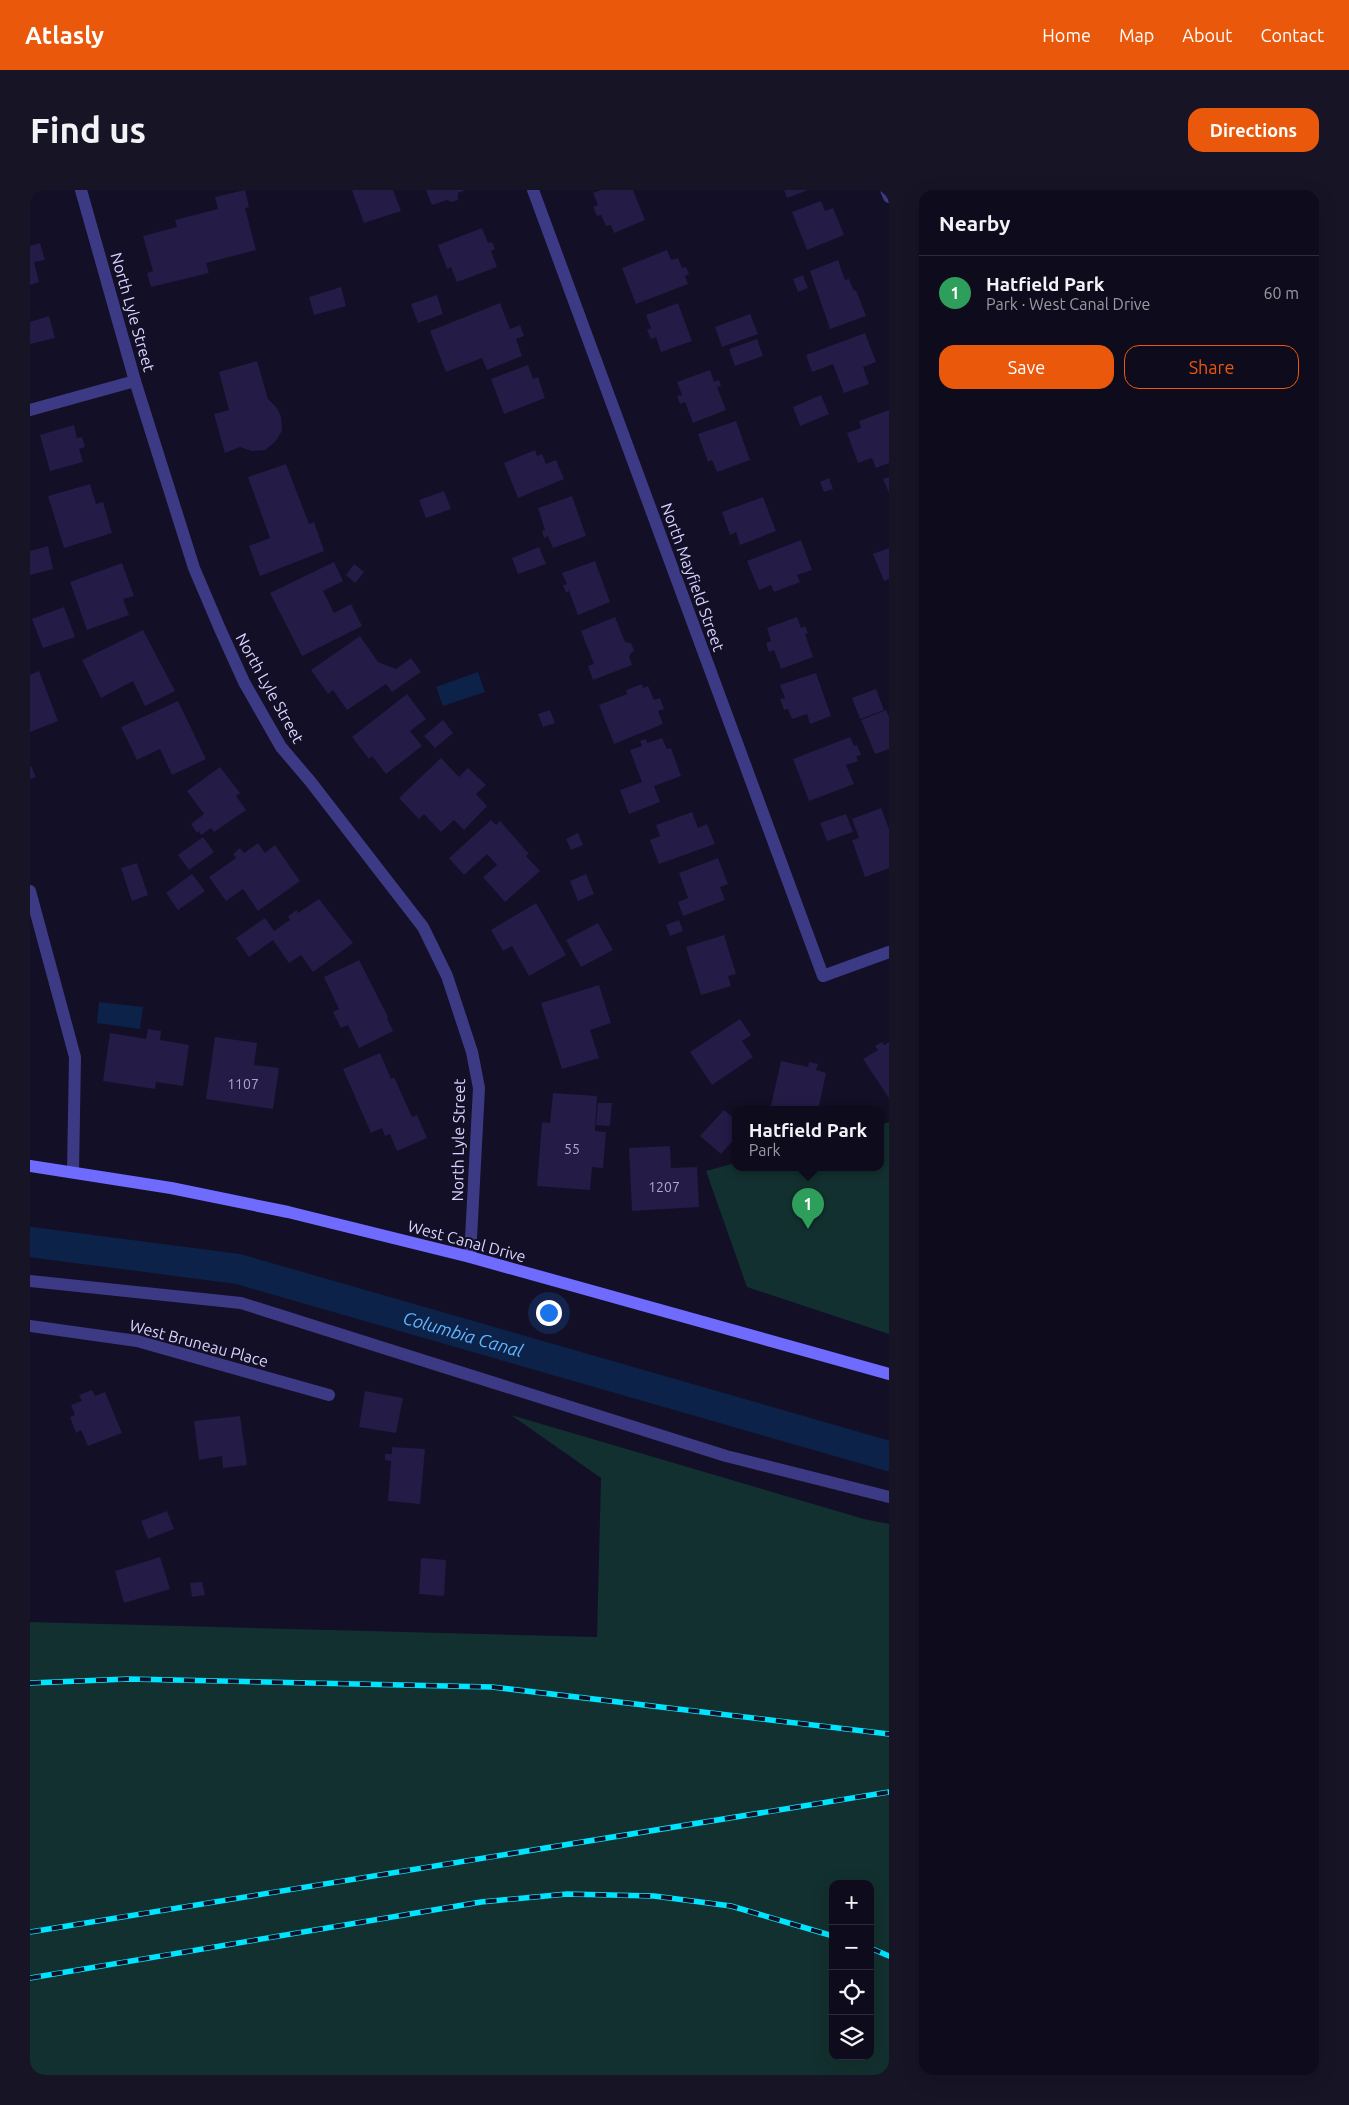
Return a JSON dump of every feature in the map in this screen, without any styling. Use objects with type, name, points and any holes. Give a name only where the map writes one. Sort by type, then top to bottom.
[{"type":"street","name":"North Lyle Street","points":[[81,190],[135,381],[194,568],[244,682],[281,747],[423,926],[447,976],[472,1052],[479,1088],[470,1257]]},
{"type":"street","name":"North Mayfield Street","points":[[533,190],[823,976],[889,952]]},
{"type":"street","points":[[886,190],[889,197]]},
{"type":"street","points":[[30,410],[135,381]]},
{"type":"street","points":[[30,891],[75,1058],[73,1172]]},
{"type":"street","name":"West Canal Drive","points":[[30,1166],[233,1199],[470,1257],[889,1374]]},
{"type":"street","points":[[30,1281],[242,1304],[726,1456],[889,1497]]},
{"type":"street","name":"West Bruneau Place","points":[[30,1326],[137,1341],[329,1395]]},
{"type":"green space","points":[[889,1122],[889,1334],[747,1287],[706,1171],[732,1164],[732,1171],[884,1171],[884,1124]]},
{"type":"green space","points":[[511,1415],[864,1519],[889,1524],[889,2075],[30,2075],[30,1622],[597,1637],[601,1478]]},
{"type":"water","points":[[478,672],[485,692],[443,706],[436,687]]},
{"type":"water","points":[[99,1002],[143,1007],[140,1029],[97,1023]]},
{"type":"building","points":[[245,190],[249,207],[245,208],[256,250],[206,263],[209,273],[151,287],[147,273],[153,271],[143,236],[177,227],[175,220],[218,209],[215,197]]},
{"type":"building","points":[[352,190],[393,190],[401,211],[364,223]]},
{"type":"building","points":[[426,190],[466,190],[458,193],[458,200],[452,202],[447,200],[432,205]]},
{"type":"building","points":[[601,190],[633,190],[645,220],[614,233],[611,225],[606,226],[601,215],[597,216],[593,207],[598,205],[593,193]]},
{"type":"building","points":[[784,190],[808,190],[787,198]]},
{"type":"building","points":[[821,201],[825,211],[833,208],[844,235],[807,250],[792,212]]},
{"type":"building","points":[[482,228],[488,243],[492,242],[495,249],[491,251],[497,267],[457,282],[451,267],[447,269],[438,245]]},
{"type":"building","points":[[40,243],[45,260],[34,262],[39,282],[30,285],[30,246]]},
{"type":"building","points":[[667,250],[671,260],[678,258],[682,268],[686,267],[689,274],[685,276],[688,284],[636,304],[622,268]]},
{"type":"building","points":[[838,260],[845,280],[849,279],[854,291],[856,290],[866,316],[830,329],[810,271]]},
{"type":"building","points":[[803,275],[808,288],[798,292],[793,279]]},
{"type":"building","points":[[341,287],[346,306],[314,315],[309,297]]},
{"type":"building","points":[[437,295],[443,314],[418,323],[411,304]]},
{"type":"building","points":[[500,303],[510,329],[520,325],[524,336],[516,339],[522,356],[487,370],[482,358],[446,372],[430,331]]},
{"type":"building","points":[[678,303],[692,341],[661,352],[656,337],[651,339],[647,330],[651,328],[646,315]]},
{"type":"building","points":[[750,314],[758,334],[722,347],[715,327]]},
{"type":"building","points":[[49,316],[55,338],[30,344],[30,322]]},
{"type":"building","points":[[865,333],[876,362],[863,367],[869,384],[844,393],[833,364],[812,372],[806,355]]},
{"type":"building","points":[[757,339],[763,356],[735,366],[729,349]]},
{"type":"building","points":[[257,361],[268,399],[277,408],[281,417],[282,431],[275,442],[265,450],[252,451],[240,447],[225,453],[214,414],[229,410],[219,372]]},
{"type":"building","points":[[528,365],[533,379],[538,377],[545,398],[504,414],[491,379]]},
{"type":"building","points":[[710,370],[714,382],[719,380],[721,386],[717,387],[726,410],[693,423],[685,402],[680,404],[677,396],[682,395],[677,382]]},
{"type":"building","points":[[821,395],[829,414],[800,426],[793,407]]},
{"type":"building","points":[[889,410],[889,463],[876,468],[872,458],[858,463],[847,433],[861,428],[859,421]]},
{"type":"building","points":[[736,421],[750,460],[717,472],[712,460],[708,462],[698,434]]},
{"type":"building","points":[[74,425],[77,438],[82,437],[85,447],[79,449],[83,462],[50,471],[40,435]]},
{"type":"building","points":[[535,450],[537,456],[542,454],[546,464],[556,460],[564,479],[518,498],[504,463]]},
{"type":"building","points":[[286,464],[309,524],[314,522],[324,551],[260,576],[249,546],[270,538],[248,477]]},
{"type":"building","points":[[889,477],[889,493],[883,479]]},
{"type":"building","points":[[829,478],[833,489],[824,492],[820,482]]},
{"type":"building","points":[[90,484],[96,504],[103,502],[112,533],[64,548],[48,496]]},
{"type":"building","points":[[444,491],[451,509],[426,518],[419,500]]},
{"type":"building","points":[[572,496],[586,536],[553,548],[548,536],[544,538],[542,531],[545,530],[538,508]]},
{"type":"building","points":[[763,497],[776,531],[740,545],[736,532],[730,535],[722,512]]},
{"type":"building","points":[[801,540],[812,570],[797,575],[800,582],[774,592],[771,585],[759,590],[747,561]]},
{"type":"building","points":[[48,546],[53,569],[30,575],[30,551]]},
{"type":"building","points":[[539,547],[546,564],[518,574],[512,558]]},
{"type":"building","points":[[889,548],[889,579],[884,581],[873,554]]},
{"type":"building","points":[[595,561],[610,602],[578,615],[569,591],[566,593],[563,585],[567,584],[562,573]]},
{"type":"building","points":[[334,562],[343,581],[323,591],[334,613],[351,604],[362,626],[302,656],[270,593]]},
{"type":"building","points":[[122,563],[134,596],[123,599],[129,615],[87,630],[70,582]]},
{"type":"building","points":[[354,564],[364,572],[355,583],[346,575]]},
{"type":"building","points":[[64,607],[75,637],[43,648],[32,619]]},
{"type":"building","points":[[615,617],[625,642],[631,643],[634,650],[629,656],[632,665],[593,680],[588,666],[594,664],[581,631]]},
{"type":"building","points":[[797,617],[801,628],[805,626],[808,633],[805,634],[813,657],[781,669],[774,650],[769,652],[766,643],[771,641],[767,628]]},
{"type":"building","points":[[143,630],[175,691],[145,706],[133,681],[101,698],[82,660]]},
{"type":"building","points":[[360,636],[378,662],[396,669],[411,658],[421,672],[392,692],[386,684],[347,710],[333,690],[328,694],[311,670]]},
{"type":"building","points":[[39,671],[58,721],[30,732],[30,675]]},
{"type":"building","points":[[816,673],[831,716],[810,724],[807,714],[792,719],[788,709],[784,710],[780,699],[785,698],[780,685]]},
{"type":"building","points":[[642,684],[643,688],[648,686],[654,700],[660,698],[664,709],[658,711],[663,724],[614,744],[599,705],[627,694],[626,690]]},
{"type":"building","points":[[876,689],[884,710],[860,719],[852,698]]},
{"type":"building","points":[[407,694],[426,719],[410,731],[422,746],[386,774],[372,756],[369,759],[352,737]]},
{"type":"building","points":[[178,701],[206,759],[172,775],[160,749],[137,760],[121,727]]},
{"type":"building","points":[[550,710],[555,723],[543,727],[538,714]]},
{"type":"building","points":[[886,710],[889,717],[889,749],[875,754],[861,720]]},
{"type":"building","points":[[443,720],[453,733],[435,748],[424,736]]},
{"type":"building","points":[[850,737],[854,746],[857,745],[861,755],[856,756],[858,761],[846,765],[854,784],[809,801],[793,759]]},
{"type":"building","points":[[662,738],[667,749],[671,748],[681,776],[654,786],[660,802],[629,814],[620,790],[642,782],[630,750],[642,746],[640,741],[646,739],[647,743]]},
{"type":"building","points":[[441,758],[459,777],[468,768],[486,785],[476,794],[487,806],[464,830],[454,820],[441,832],[424,814],[419,819],[399,798]]},
{"type":"building","points":[[30,766],[36,777],[30,779]]},
{"type":"building","points":[[220,767],[240,793],[236,796],[246,810],[214,832],[211,828],[201,835],[199,831],[197,833],[191,824],[204,814],[187,791]]},
{"type":"building","points":[[881,808],[889,829],[889,868],[865,877],[852,840],[859,838],[852,819]]},
{"type":"building","points":[[692,812],[698,828],[707,824],[715,844],[659,864],[650,840],[660,836],[656,825]]},
{"type":"building","points":[[846,814],[853,832],[827,841],[820,823]]},
{"type":"building","points":[[491,820],[496,825],[500,821],[529,854],[526,856],[540,871],[505,902],[483,877],[497,865],[487,854],[464,875],[449,858]]},
{"type":"building","points":[[578,833],[583,845],[571,850],[566,839]]},
{"type":"building","points":[[203,837],[214,852],[189,870],[178,855]]},
{"type":"building","points":[[258,843],[265,853],[275,845],[300,881],[258,911],[243,889],[226,901],[209,877],[236,858],[233,854],[240,848],[244,853]]},
{"type":"building","points":[[718,858],[728,884],[720,887],[725,900],[683,916],[678,902],[688,898],[679,873]]},
{"type":"building","points":[[137,863],[148,895],[132,901],[121,868]]},
{"type":"building","points":[[192,874],[205,891],[178,910],[166,893]]},
{"type":"building","points":[[586,874],[594,894],[578,901],[570,881]]},
{"type":"building","points":[[319,899],[353,943],[313,972],[301,955],[289,963],[273,940],[249,957],[236,938],[265,918],[274,931],[290,920],[288,916],[297,910],[298,913]]},
{"type":"building","points":[[536,903],[566,955],[529,976],[512,946],[503,951],[491,930]]},
{"type":"building","points":[[679,920],[683,931],[670,936],[666,925]]},
{"type":"building","points":[[598,923],[613,950],[581,967],[566,940]]},
{"type":"building","points":[[724,935],[736,974],[728,976],[731,986],[701,995],[686,947]]},
{"type":"building","points":[[359,960],[388,1017],[393,1031],[359,1048],[348,1025],[341,1028],[333,1012],[339,1009],[324,977]]},
{"type":"building","points":[[599,985],[611,1023],[590,1030],[599,1058],[562,1069],[541,1003]]},
{"type":"building","points":[[740,1019],[751,1035],[742,1041],[753,1057],[712,1085],[690,1052]]},
{"type":"building","points":[[148,1029],[161,1031],[160,1040],[189,1045],[183,1086],[156,1082],[155,1089],[103,1081],[110,1033],[146,1039]]},
{"type":"building","points":[[215,1037],[257,1043],[254,1065],[279,1068],[273,1109],[206,1099]]},
{"type":"building","points":[[882,1042],[884,1045],[889,1042],[889,1098],[863,1059],[878,1050],[875,1046]]},
{"type":"building","points":[[380,1053],[391,1079],[394,1077],[412,1117],[417,1115],[427,1138],[397,1151],[390,1134],[385,1136],[382,1128],[371,1133],[343,1069]]},
{"type":"building","points":[[781,1061],[808,1067],[809,1062],[818,1064],[816,1070],[826,1073],[819,1106],[771,1106]]},
{"type":"building","points":[[553,1093],[597,1096],[595,1131],[606,1132],[603,1168],[592,1167],[590,1190],[537,1186],[542,1122],[550,1123]]},
{"type":"building","points":[[598,1103],[612,1103],[610,1126],[596,1125]]},
{"type":"building","points":[[724,1110],[732,1117],[732,1142],[721,1154],[700,1136]]},
{"type":"building","points":[[670,1146],[671,1168],[697,1167],[699,1207],[632,1211],[629,1148]]},
{"type":"building","points":[[92,1390],[95,1396],[105,1392],[122,1433],[88,1446],[81,1430],[76,1433],[70,1417],[75,1415],[71,1405],[82,1401],[79,1395]]},
{"type":"building","points":[[365,1391],[403,1398],[396,1433],[359,1427]]},
{"type":"building","points":[[240,1416],[247,1465],[223,1468],[222,1456],[199,1460],[194,1421]]},
{"type":"building","points":[[392,1447],[425,1449],[420,1504],[388,1501],[391,1461],[385,1460],[385,1454],[392,1454]]},
{"type":"building","points":[[167,1511],[174,1529],[148,1539],[141,1521]]},
{"type":"building","points":[[160,1557],[170,1589],[124,1603],[115,1571]]},
{"type":"building","points":[[421,1558],[446,1560],[444,1596],[419,1594]]},
{"type":"building","points":[[202,1582],[205,1595],[192,1597],[190,1583]]},
{"type":"waterway","name":"Columbia Canal","points":[[30,1242],[238,1269],[889,1456]]},
{"type":"railway","points":[[30,1683],[128,1679],[492,1687],[889,1734]]},
{"type":"railway","points":[[30,1932],[889,1792]]},
{"type":"railway","points":[[30,1978],[481,1902],[567,1894],[654,1896],[731,1906],[829,1935]]},
{"type":"railway","points":[[874,1950],[889,1956]]},
{"type":"place","name":"Hatfield Park","points":[[808,1229]]}]
